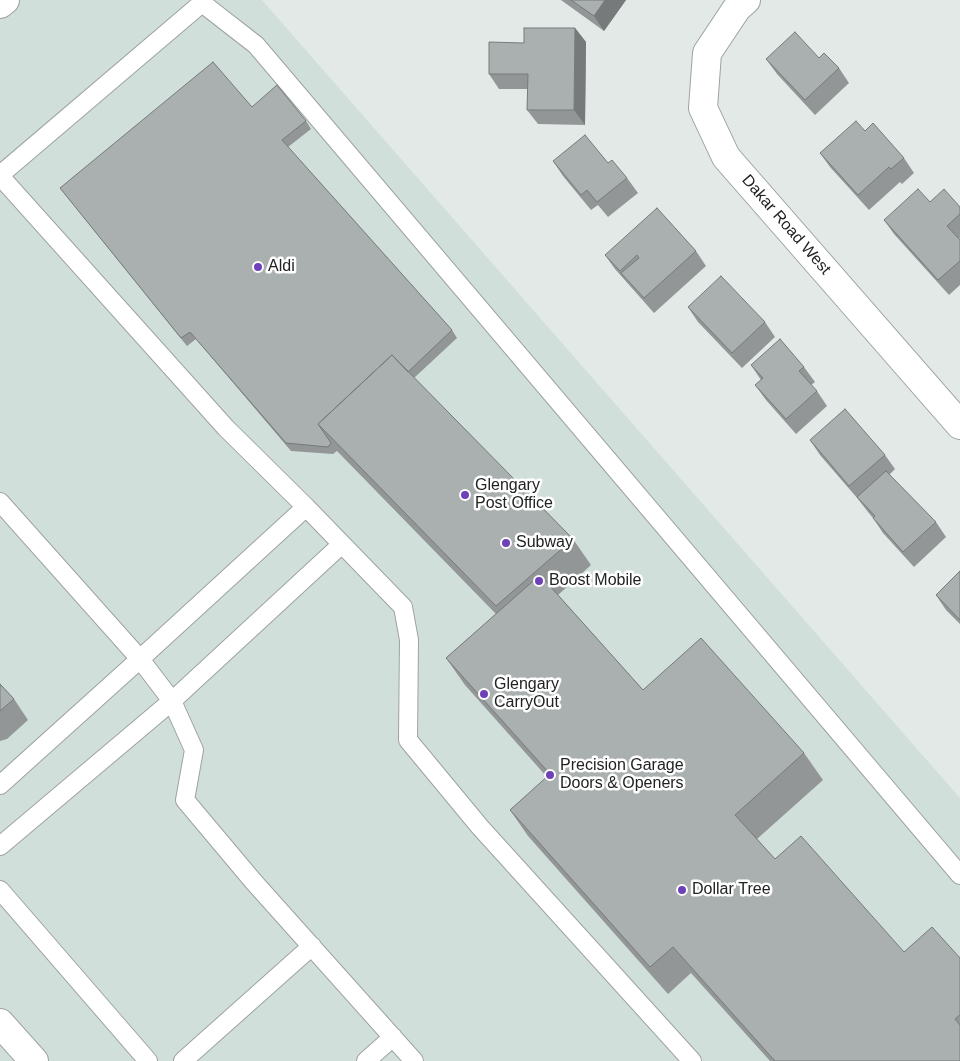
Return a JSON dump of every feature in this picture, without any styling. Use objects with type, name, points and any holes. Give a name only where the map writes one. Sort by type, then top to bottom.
[{"type":"street","points":[[0,4],[5,0]]},
{"type":"street","name":"Dakar Road West","points":[[746,0],[737,8],[707,53],[703,108],[726,157],[960,425]]},
{"type":"street","points":[[0,1023],[34,1061]]},
{"type":"lane","points":[[692,1061],[480,827],[408,740],[409,640],[403,607],[306,506],[226,428],[0,175],[200,2],[256,45],[960,875]]},
{"type":"lane","points":[[0,502],[140,660],[172,701],[194,750],[185,800],[414,1061]]},
{"type":"lane","points":[[0,785],[140,660],[306,506]]},
{"type":"lane","points":[[0,846],[172,701],[342,544]]},
{"type":"lane","points":[[0,890],[148,1061]]},
{"type":"lane","points":[[183,1061],[312,946]]},
{"type":"lane","points":[[366,1061],[393,1037]]},
{"type":"shaded area","points":[[12,0],[262,0],[960,798],[960,1061],[0,1061],[0,9]]},
{"type":"building","points":[[571,0],[605,0],[594,16]]},
{"type":"building","points":[[524,28],[575,28],[574,110],[527,110],[528,74],[489,74],[489,42],[524,43]]},
{"type":"building","points":[[795,32],[819,58],[824,53],[839,68],[805,100],[766,59]]},
{"type":"building","name":"Aldi","points":[[213,62],[252,107],[277,85],[306,121],[282,140],[452,330],[408,372],[392,355],[318,424],[331,443],[328,447],[286,443],[190,332],[181,338],[60,188]]},
{"type":"building","points":[[856,121],[865,131],[873,123],[904,158],[891,169],[889,167],[858,195],[820,153]]},
{"type":"building","points":[[585,135],[608,163],[612,160],[627,178],[597,202],[587,190],[581,195],[553,161]]},
{"type":"building","points":[[918,189],[930,202],[944,189],[960,207],[960,214],[947,226],[960,240],[960,261],[938,280],[884,220]]},
{"type":"building","points":[[657,208],[696,251],[644,298],[621,273],[639,258],[637,255],[620,271],[605,255]]},
{"type":"building","points":[[721,276],[765,322],[732,353],[688,307]]},
{"type":"building","points":[[780,339],[804,367],[799,371],[817,391],[786,419],[755,385],[763,378],[751,365]]},
{"type":"building","points":[[392,355],[573,539],[496,606],[318,424]]},
{"type":"building","points":[[845,409],[885,455],[849,486],[810,440]]},
{"type":"building","points":[[886,471],[936,522],[903,552],[873,518],[875,516],[857,497]]},
{"type":"building","points":[[960,571],[960,620],[936,595]]},
{"type":"building","points":[[540,575],[643,690],[701,638],[804,753],[735,815],[775,859],[801,836],[904,952],[932,927],[960,958],[960,1015],[955,1019],[960,1025],[960,1061],[775,1061],[673,947],[650,967],[510,810],[550,774],[446,658]]},
{"type":"building","points":[[0,684],[14,699],[0,711]]},
{"type":"place","name":"Aldi","points":[[258,267]]},
{"type":"place","name":"Glengary Post Office","points":[[465,495]]},
{"type":"place","name":"Subway","points":[[506,543]]},
{"type":"place","name":"Boost Mobile","points":[[539,581]]},
{"type":"place","name":"Glengary CarryOut","points":[[484,694]]},
{"type":"place","name":"Precision Garage Doors & Openers","points":[[550,775]]},
{"type":"place","name":"Dollar Tree","points":[[682,890]]}]
